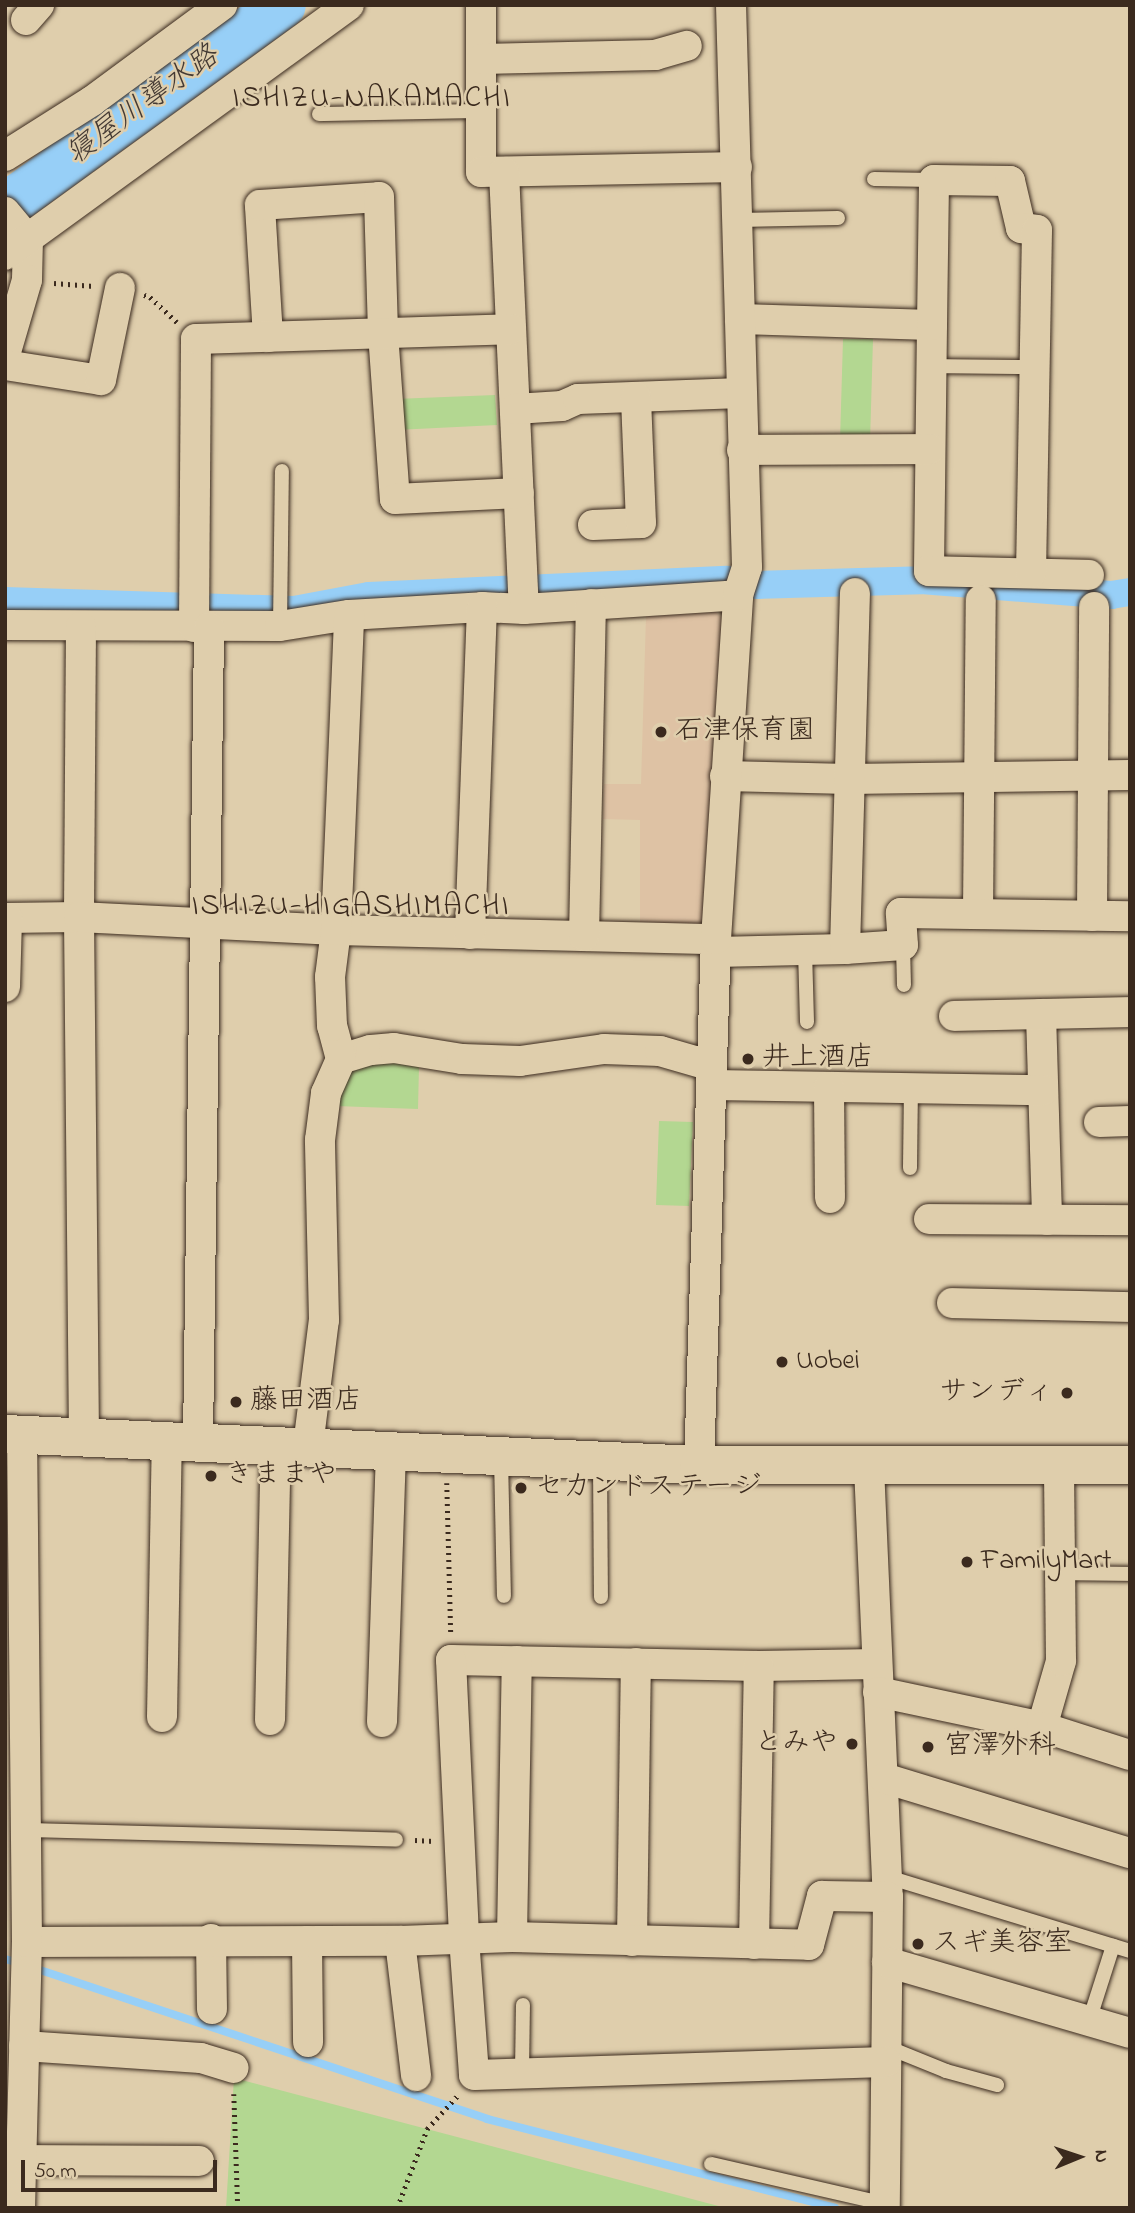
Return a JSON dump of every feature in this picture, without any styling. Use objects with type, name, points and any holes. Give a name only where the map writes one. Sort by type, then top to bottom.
[{"type":"street","points":[[5,156],[92,102],[222,5]]},
{"type":"street","points":[[5,355],[27,280],[15,235],[349,5]]},
{"type":"street","points":[[481,5],[481,172],[737,167]]},
{"type":"street","points":[[699,1465],[716,945],[725,776],[738,595],[747,567],[731,5]]},
{"type":"street","points":[[482,59],[655,55],[687,46]]},
{"type":"street","points":[[503,172],[524,609]]},
{"type":"street","points":[[1031,573],[1037,230],[1021,228],[1010,181],[934,180],[929,571],[1089,575]]},
{"type":"street","points":[[268,337],[260,205],[379,197],[383,332],[395,499],[519,493]]},
{"type":"street","points":[[5,365],[101,380],[120,288]]},
{"type":"street","points":[[740,319],[932,325]]},
{"type":"street","points":[[162,1717],[182,1440],[203,922],[196,339],[511,329]]},
{"type":"street","points":[[515,409],[562,406],[578,399],[741,393]]},
{"type":"street","points":[[593,525],[641,523],[636,397]]},
{"type":"street","points":[[742,450],[930,449]]},
{"type":"street","points":[[845,949],[855,593]]},
{"type":"street","points":[[5,625],[81,626],[198,616],[349,615],[482,607],[524,609],[738,595]]},
{"type":"street","points":[[978,914],[981,600]]},
{"type":"street","points":[[584,936],[591,604]]},
{"type":"street","points":[[470,934],[482,607]]},
{"type":"street","points":[[1092,916],[1094,607]]},
{"type":"street","points":[[270,1720],[292,1446],[324,1320],[320,1140],[326,1093],[341,1059],[332,1026],[330,977],[336,930],[349,615]]},
{"type":"street","points":[[81,626],[79,917],[84,1438]]},
{"type":"street","points":[[725,776],[849,779],[1130,775]]},
{"type":"street","points":[[5,987],[6,918],[79,917],[336,930],[584,936],[805,950],[903,944],[901,913],[1130,916]]},
{"type":"street","points":[[954,1016],[1130,1012]]},
{"type":"street","points":[[1041,1014],[1047,1220]]},
{"type":"street","points":[[341,1059],[371,1050],[394,1048],[462,1059],[520,1061],[604,1049],[660,1051],[712,1076],[829,1087],[1043,1090]]},
{"type":"street","points":[[829,1087],[830,1198]]},
{"type":"street","points":[[1098,1122],[1130,1121]]},
{"type":"street","points":[[929,1219],[1130,1220]]},
{"type":"street","points":[[951,1303],[1130,1307]]},
{"type":"street","points":[[20,2208],[16,2148],[24,2046],[15,2012],[25,1983],[27,1945],[16,1895],[26,1830],[15,1761],[13,1434],[699,1465],[1130,1465]]},
{"type":"street","points":[[382,1722],[391,1450]]},
{"type":"street","points":[[1042,1727],[1061,1661],[1059,1465]]},
{"type":"street","points":[[869,1467],[888,1887],[886,2055],[889,2207]]},
{"type":"street","points":[[886,2055],[474,2075],[464,1938],[451,1660],[759,1666],[878,1678],[1130,1755]]},
{"type":"street","points":[[512,1937],[517,1661]]},
{"type":"street","points":[[632,1941],[636,1663]]},
{"type":"street","points":[[754,1944],[759,1666]]},
{"type":"street","points":[[884,1778],[1130,1853]]},
{"type":"street","points":[[27,1945],[211,1939],[400,1941],[512,1937],[809,1945],[822,1896],[888,1887]]},
{"type":"street","points":[[211,1939],[212,2010]]},
{"type":"street","points":[[307,1941],[308,2042]]},
{"type":"street","points":[[400,1941],[416,2076]]},
{"type":"street","points":[[887,1962],[1130,2034]]},
{"type":"street","points":[[24,2046],[201,2059],[233,2068]]},
{"type":"street","points":[[16,2148],[199,2161]]},
{"type":"lane","points":[[319,114],[481,111]]},
{"type":"lane","points":[[874,179],[934,180]]},
{"type":"lane","points":[[738,220],[838,218]]},
{"type":"lane","points":[[931,366],[1034,367]]},
{"type":"lane","points":[[280,615],[282,471]]},
{"type":"lane","points":[[903,944],[904,985]]},
{"type":"lane","points":[[805,950],[807,1022]]},
{"type":"lane","points":[[910,1168],[911,1088]]},
{"type":"lane","points":[[501,1455],[504,1596]]},
{"type":"lane","points":[[600,1460],[601,1597]]},
{"type":"lane","points":[[1060,1573],[1130,1573]]},
{"type":"lane","points":[[26,1830],[396,1840]]},
{"type":"lane","points":[[888,1887],[1130,1951]]},
{"type":"lane","points":[[1089,2021],[1113,1946]]},
{"type":"lane","points":[[522,2073],[523,2005]]},
{"type":"lane","points":[[886,2055],[997,2085]]},
{"type":"lane","points":[[711,2164],[889,2207]]},
{"type":"path","points":[[447,1453],[451,1660]]},
{"type":"path","points":[[396,1840],[460,1841]]},
{"type":"path","points":[[233,2068],[238,2208]]},
{"type":"path","points":[[397,2208],[427,2129],[461,2092]]},
{"type":"shaded area","points":[[716,612],[722,618],[710,927],[640,926],[640,820],[603,819],[604,784],[641,784],[646,616]]},
{"type":"green space","points":[[843,339],[873,339],[870,442],[840,441]]},
{"type":"green space","points":[[495,395],[497,425],[396,430],[395,399]]},
{"type":"green space","points":[[371,1058],[419,1066],[418,1109],[336,1106],[349,1071]]},
{"type":"green space","points":[[659,1121],[693,1122],[689,1206],[656,1205]]},
{"type":"green space","points":[[234,2078],[726,2208],[226,2208]]},
{"type":"waterway","name":"寝屋川導水路","points":[[5,206],[282,5]]},
{"type":"waterway","points":[[5,601],[294,610],[369,596],[727,580],[757,585],[921,580],[1111,595],[1130,592]]},
{"type":"waterway","points":[[5,1959],[22,1964]]},
{"type":"waterway","points":[[34,1968],[487,2119],[835,2208]]},
{"type":"place","name":"石津保育園","points":[[661,732]]},
{"type":"place","name":"井上酒店","points":[[748,1059]]},
{"type":"place","name":"Uobei","points":[[782,1362]]},
{"type":"place","name":"サンディ","points":[[1067,1393]]},
{"type":"place","name":"藤田酒店","points":[[236,1402]]},
{"type":"place","name":"きままや","points":[[211,1476]]},
{"type":"place","name":"セカンドステージ","points":[[521,1488]]},
{"type":"place","name":"FamilyMart","points":[[967,1562]]},
{"type":"place","name":"とみや","points":[[852,1744]]},
{"type":"place","name":"宮澤外科","points":[[928,1747]]},
{"type":"place","name":"スギ美容室","points":[[918,1944]]},
{"type":"district","name":"ISHIZU-NAKAMACHI","points":[[372,99]]},
{"type":"district","name":"ISHIZU-HIGASHIMACHI","points":[[351,907]]}]
